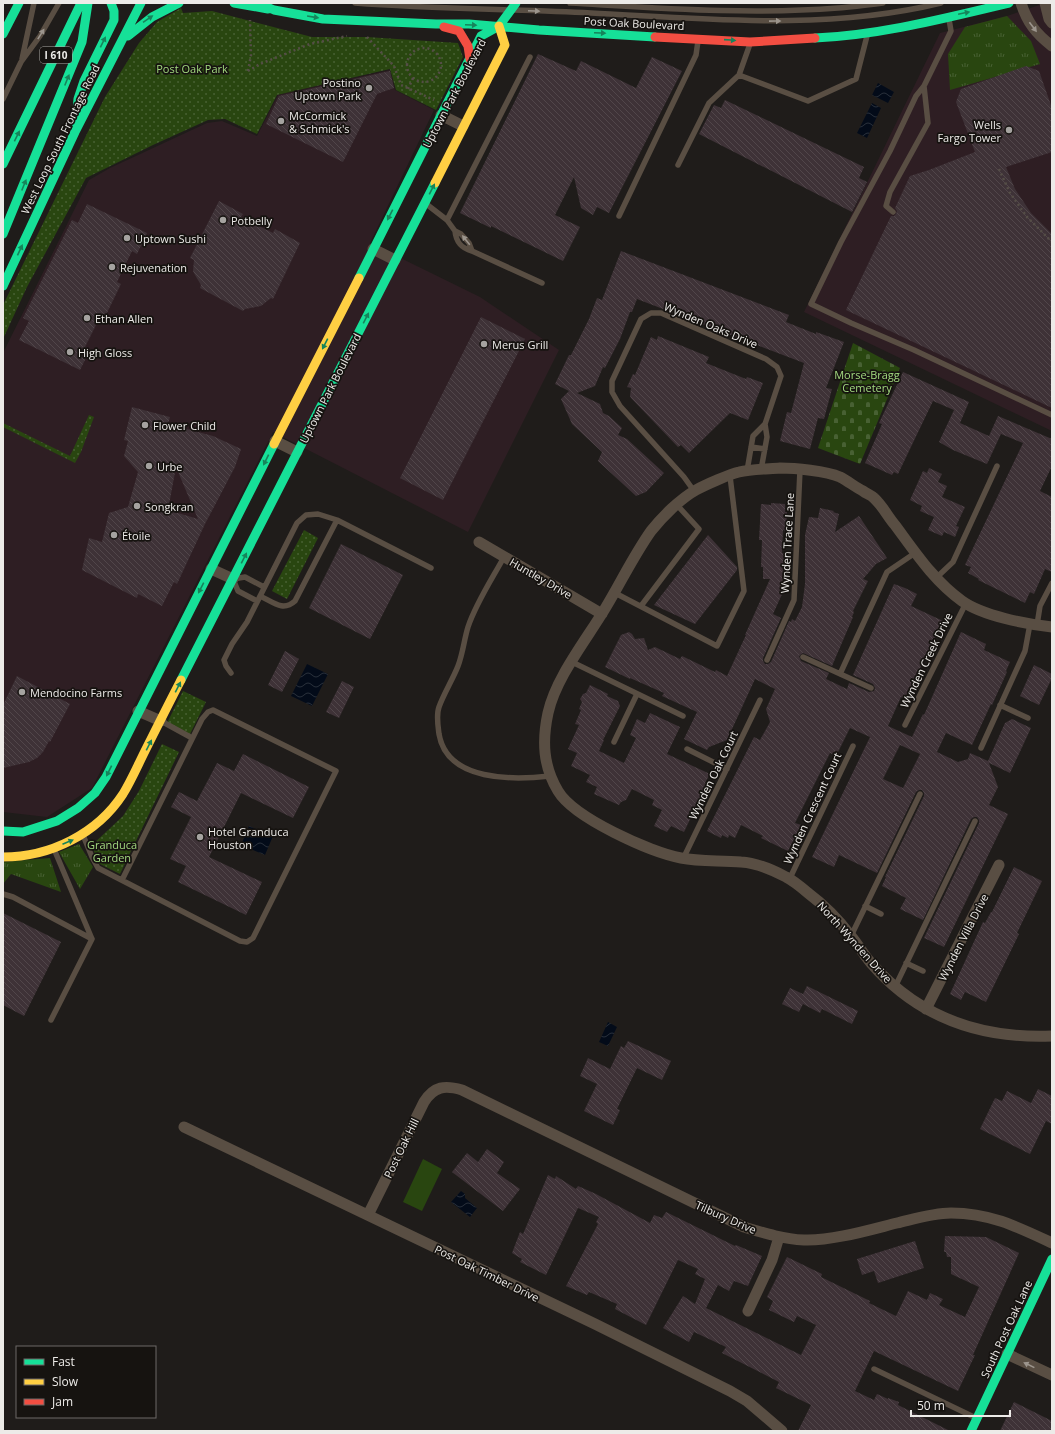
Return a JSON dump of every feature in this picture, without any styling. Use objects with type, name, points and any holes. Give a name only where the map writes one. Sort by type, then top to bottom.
[{"type":"main road","points":[[3,34],[19,3]]},
{"type":"main road","name":"I 610","points":[[3,164],[81,3]]},
{"type":"main road","points":[[3,234],[82,42],[88,3]]},
{"type":"main road","points":[[75,132],[78,99],[84,81],[114,20],[114,11],[111,3]]},
{"type":"main road","name":"West Loop South Frontage Road","points":[[3,286],[75,132],[141,3]]},
{"type":"main road","points":[[122,42],[147,19],[179,3]]},
{"type":"main road","points":[[234,3],[274,10]]},
{"type":"main road","name":"Post Oak Boulevard","points":[[258,3],[274,10],[323,19],[469,24],[539,30],[750,42],[824,38],[883,31],[1009,3]]},
{"type":"main road","points":[[499,26],[513,6]]},
{"type":"main road","points":[[436,24],[459,31],[468,46],[470,59]]},
{"type":"main road","name":"Uptown Park Boulevard","points":[[3,831],[22,832],[56,821],[78,808],[95,793],[106,777],[138,711],[212,569],[275,441],[481,36],[499,26],[505,45],[123,794],[112,809],[94,827],[83,835],[53,848],[33,854],[11,858],[3,857]]},
{"type":"main road","name":"South Post Oak Lane","points":[[971,1431],[1052,1258]]},
{"type":"street","points":[[1021,3],[1025,15],[1031,25],[1040,37],[1052,46]]},
{"type":"street","points":[[1045,3],[1049,19],[1052,23]]},
{"type":"street","points":[[441,115],[463,126]]},
{"type":"street","points":[[373,249],[395,260]]},
{"type":"street","name":"Uptown Park Boulevard","points":[[275,441],[297,452]]},
{"type":"street","name":"North Wynden Drive","points":[[1052,628],[1033,625],[995,615],[966,603],[947,589],[936,578],[915,553],[874,498],[838,476],[781,468],[739,472],[694,491],[677,505],[650,533],[558,684],[548,710],[543,742],[545,758],[550,776],[560,795],[576,810],[596,823],[657,852],[684,859],[745,862],[790,878],[826,907],[851,936],[870,962],[895,987],[926,1009],[961,1025],[997,1034],[1052,1036]]},
{"type":"street","name":"Huntley Drive","points":[[479,542],[602,614]]},
{"type":"street","points":[[212,569],[233,579]]},
{"type":"street","points":[[138,711],[160,721]]},
{"type":"street","name":"Wynden Villa Drive","points":[[926,1009],[999,865]]},
{"type":"street","name":"Tilbury Drive","points":[[441,1088],[448,1087],[462,1090],[744,1227],[779,1237],[805,1240],[826,1238],[929,1216],[950,1213],[975,1215],[994,1219],[1017,1226],[1052,1243]]},
{"type":"street","name":"Post Oak Hill","points":[[368,1215],[428,1095],[441,1088]]},
{"type":"street","name":"Post Oak Timber Drive","points":[[184,1127],[730,1391],[747,1401],[782,1431]]},
{"type":"street","points":[[748,1311],[772,1260],[779,1237]]},
{"type":"street","points":[[1007,1354],[1052,1375]]},
{"type":"lane","points":[[21,62],[34,3]]},
{"type":"lane","points":[[3,99],[21,62],[40,36],[59,3]]},
{"type":"lane","points":[[355,3],[513,6],[753,22],[837,19],[881,14],[941,3]]},
{"type":"lane","points":[[570,3],[686,9],[776,11],[838,8],[883,3]]},
{"type":"lane","points":[[949,16],[950,31],[924,86],[916,96],[890,151],[841,242],[811,304],[914,350],[1052,415]]},
{"type":"lane","points":[[739,75],[808,101],[856,79],[868,32]]},
{"type":"lane","points":[[619,216],[696,55],[698,38]]},
{"type":"lane","points":[[678,165],[709,103],[739,75],[750,42]]},
{"type":"lane","points":[[447,220],[530,57]]},
{"type":"lane","points":[[893,212],[886,206],[890,192],[928,123],[924,86]]},
{"type":"lane","points":[[425,203],[447,220],[455,231],[456,240],[461,247],[542,283]]},
{"type":"lane","name":"Wynden Oaks Drive","points":[[694,491],[684,477],[620,406],[612,392],[612,381],[641,319],[650,313],[661,312],[766,359],[777,367],[781,376],[765,424],[753,436],[747,471]]},
{"type":"lane","name":"Wynden Oaks Drive","points":[[761,470],[768,437],[765,424]]},
{"type":"lane","points":[[751,447],[765,449]]},
{"type":"lane","points":[[936,578],[953,562],[996,466]]},
{"type":"lane","name":"Wynden Trace Lane","points":[[767,660],[794,600],[800,470]]},
{"type":"lane","points":[[615,592],[717,646],[744,591],[730,476]]},
{"type":"lane","points":[[641,606],[699,529],[677,505]]},
{"type":"lane","points":[[231,673],[224,660],[232,644],[247,622],[297,523],[306,515],[318,514],[337,520],[431,568]]},
{"type":"lane","points":[[264,587],[245,577],[233,579],[238,591],[282,607],[290,606],[295,601],[337,520]]},
{"type":"lane","points":[[840,674],[887,572],[915,553]]},
{"type":"lane","points":[[504,557],[478,604],[468,626],[459,664],[439,708],[437,725],[440,741],[447,755],[459,765],[479,773],[492,777],[524,779],[550,776]]},
{"type":"lane","points":[[981,748],[1025,651],[1040,606],[1052,583]]},
{"type":"lane","name":"Wynden Creek Drive","points":[[905,725],[966,603]]},
{"type":"lane","points":[[803,657],[871,688]]},
{"type":"lane","points":[[572,662],[683,716]]},
{"type":"lane","points":[[614,742],[637,694]]},
{"type":"lane","name":"Wynden Oak Court","points":[[684,859],[760,700]]},
{"type":"lane","points":[[1000,705],[1028,718]]},
{"type":"lane","points":[[83,835],[97,867],[122,880],[240,941],[247,942],[253,938],[336,771],[213,710],[208,712],[202,718],[122,880]]},
{"type":"lane","points":[[160,721],[192,738]]},
{"type":"lane","name":"Wynden Crescent Court","points":[[790,878],[852,746]]},
{"type":"lane","points":[[687,749],[727,769]]},
{"type":"lane","points":[[851,936],[920,794]]},
{"type":"lane","points":[[895,987],[975,822]]},
{"type":"lane","points":[[53,848],[92,939]]},
{"type":"lane","points":[[3,894],[13,897],[92,939]]},
{"type":"lane","points":[[866,906],[881,914]]},
{"type":"lane","points":[[51,1020],[92,939]]},
{"type":"lane","points":[[906,963],[923,971]]},
{"type":"lane","points":[[874,1369],[977,1418]]},
{"type":"path","points":[[249,17],[251,55],[248,71],[260,64],[310,44],[347,36]]},
{"type":"path","points":[[367,37],[394,66],[400,85],[434,100]]},
{"type":"path","points":[[426,48],[436,53],[441,64],[438,75],[434,79],[423,82],[413,78],[408,69],[408,58],[411,54],[415,50],[426,48]]},
{"type":"path","points":[[408,89],[413,78]]},
{"type":"path","points":[[999,169],[1010,193],[1027,217],[1052,242]]},
{"type":"shaded area","points":[[1045,3],[1052,3],[1052,431],[804,312],[940,33],[1007,16]]},
{"type":"shaded area","points":[[390,70],[395,90],[434,110],[370,243],[480,297],[559,350],[468,532],[273,432],[92,788],[47,817],[3,812],[3,353],[89,180],[110,168],[207,123],[222,121],[257,136],[278,95]]},
{"type":"green space","name":"Post Oak Park","points":[[181,8],[183,13],[212,11],[312,37],[367,37],[458,43],[463,57],[436,110],[396,90],[390,69],[277,95],[257,134],[225,119],[208,120],[86,178],[27,287],[3,339],[3,305],[105,97],[139,43],[157,22]]},
{"type":"green space","points":[[1007,16],[1031,41],[1040,64],[950,90],[948,54],[965,27]]},
{"type":"green space","name":"Morse-Bragg Cemetery","points":[[853,343],[900,368],[860,464],[818,448]]},
{"type":"green space","points":[[89,415],[94,417],[81,452],[75,463],[3,427],[3,423],[70,456]]},
{"type":"green space","points":[[304,530],[318,538],[287,599],[272,591]]},
{"type":"green space","points":[[183,691],[206,702],[190,734],[167,723]]},
{"type":"green space","name":"Granduca Garden","points":[[162,744],[179,752],[120,874],[98,863],[92,845],[123,816],[139,791]]},
{"type":"green space","points":[[79,844],[93,867],[80,889],[59,852]]},
{"type":"green space","points":[[50,858],[61,892],[11,874],[3,884],[3,862]]},
{"type":"green space","points":[[423,1159],[442,1169],[422,1211],[403,1202]]},
{"type":"water","points":[[878,83],[894,92],[888,103],[872,95]]},
{"type":"water","points":[[872,103],[881,108],[867,138],[857,133]]},
{"type":"water","points":[[307,664],[328,674],[312,706],[291,696]]},
{"type":"water","points":[[249,826],[273,836],[265,855],[241,845]]},
{"type":"water","points":[[608,1022],[617,1027],[608,1046],[599,1042]]},
{"type":"water","points":[[461,1191],[465,1194],[465,1198],[477,1208],[470,1217],[451,1202]]},
{"type":"building","points":[[538,54],[576,71],[581,61],[636,88],[652,57],[682,71],[609,213],[597,207],[593,215],[581,208],[574,177],[555,215],[580,227],[563,261],[491,226],[491,228],[460,213]]},
{"type":"building","points":[[1026,66],[1039,71],[1052,108],[1052,152],[1006,167],[1015,189],[1031,213],[1052,234],[1052,408],[846,310],[891,216],[896,214],[897,211],[895,208],[910,176],[975,152],[956,102],[961,89]]},
{"type":"building","points":[[390,71],[394,88],[377,94],[343,162],[266,124],[279,96]]},
{"type":"building","points":[[725,100],[864,167],[859,178],[867,182],[852,212],[699,134],[714,105],[721,108]]},
{"type":"building","points":[[219,201],[243,214],[241,217],[273,233],[275,229],[300,243],[273,299],[271,298],[261,306],[245,309],[243,311],[200,288],[201,285],[193,271],[194,260],[190,258]]},
{"type":"building","points":[[87,204],[147,233],[137,254],[132,251],[117,282],[121,284],[104,319],[100,317],[85,347],[90,350],[80,370],[19,340],[29,321],[23,318],[72,220],[78,223]]},
{"type":"building","points":[[621,251],[789,315],[786,322],[816,334],[816,332],[844,342],[826,388],[832,389],[824,419],[818,418],[810,449],[780,441],[787,412],[791,413],[804,363],[637,299],[632,312],[630,312],[620,339],[605,368],[603,367],[595,386],[577,393],[600,404],[603,413],[609,416],[622,428],[618,435],[627,439],[664,473],[646,492],[636,496],[598,461],[602,452],[572,424],[561,399],[569,391],[555,384],[589,319],[597,298],[602,300]]},
{"type":"building","points":[[481,317],[525,339],[443,500],[400,478]]},
{"type":"building","points":[[658,336],[709,357],[706,363],[746,379],[747,377],[763,383],[748,420],[730,413],[689,453],[681,445],[678,447],[631,398],[631,388],[627,387],[633,374],[635,375],[651,337],[657,340]]},
{"type":"building","points":[[903,372],[969,402],[960,423],[989,436],[998,416],[1052,439],[1052,466],[1040,491],[1052,497],[1052,572],[1045,569],[1034,594],[1030,592],[1025,603],[978,580],[979,579],[968,573],[971,567],[965,565],[1023,443],[1001,434],[987,464],[953,450],[939,442],[954,410],[933,401],[898,474],[894,472],[892,475],[865,463],[882,424],[879,423]]},
{"type":"building","points":[[132,407],[170,417],[168,424],[213,436],[241,449],[235,467],[205,524],[177,584],[174,582],[162,606],[138,594],[137,598],[82,570],[89,538],[102,542],[109,513],[128,507],[138,472],[124,456],[128,441],[124,440]],"holes":[[[176,467],[198,519],[168,510]]]},
{"type":"building","points":[[929,468],[942,474],[938,482],[947,486],[942,497],[965,507],[956,526],[959,527],[955,537],[944,532],[942,536],[928,530],[934,517],[920,511],[922,506],[910,500],[923,471],[927,473]]},
{"type":"building","points":[[771,503],[785,504],[785,512],[787,512],[786,531],[783,530],[783,592],[773,614],[781,618],[763,658],[765,664],[771,662],[789,621],[791,622],[792,619],[795,621],[802,607],[805,584],[805,535],[809,517],[818,518],[820,508],[834,511],[833,512],[839,514],[835,532],[859,516],[887,558],[876,564],[863,579],[868,581],[853,611],[853,617],[832,666],[803,653],[799,656],[801,661],[829,673],[826,679],[847,689],[849,683],[869,692],[874,691],[875,688],[873,684],[853,675],[894,584],[917,594],[911,606],[943,621],[905,699],[901,697],[888,726],[912,737],[923,714],[924,715],[961,632],[986,644],[984,650],[1010,662],[992,705],[991,704],[972,745],[946,733],[937,752],[958,762],[968,759],[970,753],[988,761],[1005,723],[1012,719],[1031,728],[1010,773],[989,763],[998,787],[989,805],[1008,814],[944,947],[924,938],[979,823],[977,817],[971,819],[923,920],[900,909],[906,898],[882,886],[924,796],[922,790],[916,792],[877,873],[839,855],[834,867],[812,857],[870,737],[850,728],[836,756],[830,753],[795,823],[801,825],[788,851],[761,838],[763,836],[741,825],[735,838],[729,835],[728,838],[722,835],[721,838],[707,831],[754,737],[760,740],[770,722],[766,709],[775,689],[755,679],[727,740],[709,747],[707,750],[684,739],[697,712],[662,696],[664,693],[605,667],[621,635],[629,632],[635,639],[644,638],[648,650],[655,647],[680,659],[682,656],[715,672],[716,670],[727,676],[770,579],[763,579],[763,567],[761,567],[762,540],[759,540],[761,504],[771,505]],"holes":[[[900,745],[920,754],[903,788],[883,779]]]},
{"type":"building","points":[[708,535],[737,567],[737,570],[695,624],[654,605]]},
{"type":"building","points":[[341,544],[403,575],[370,639],[309,608]]},
{"type":"building","points":[[285,651],[299,659],[282,692],[268,685]]},
{"type":"building","points":[[1034,665],[1052,674],[1052,678],[1039,705],[1020,696]]},
{"type":"building","points":[[17,676],[70,704],[50,742],[49,741],[43,752],[37,758],[29,762],[3,768],[3,705]]},
{"type":"building","points":[[342,681],[354,687],[339,718],[326,712]]},
{"type":"building","points":[[590,685],[618,701],[620,706],[599,751],[624,763],[636,738],[630,735],[637,719],[645,723],[650,713],[680,727],[667,754],[710,774],[705,783],[707,784],[684,832],[671,826],[667,832],[654,826],[662,810],[652,805],[654,800],[632,789],[626,800],[621,802],[619,805],[594,794],[597,787],[586,782],[590,775],[571,766],[577,753],[568,749],[579,725],[575,724],[581,710],[579,709],[582,702],[580,699],[583,694],[586,693]]},
{"type":"building","name":"Hotel Granduca Houston","points":[[243,754],[309,787],[293,818],[241,793],[209,857],[262,882],[246,915],[178,882],[186,866],[170,859],[191,817],[171,807],[179,792],[197,801],[217,763],[234,771]]},
{"type":"building","points":[[1014,867],[1042,881],[1017,933],[1019,934],[986,1002],[965,992],[961,1000],[950,994],[983,922],[985,923],[992,912]]},
{"type":"building","points":[[3,913],[61,942],[24,1016],[3,1005]]},
{"type":"building","points":[[807,986],[858,1011],[852,1024],[822,1009],[820,1013],[803,1004],[799,1012],[782,1004],[790,988],[803,994]]},
{"type":"building","points":[[628,1041],[671,1061],[662,1080],[637,1068],[617,1109],[620,1110],[613,1125],[584,1111],[597,1084],[580,1076],[588,1058],[610,1069],[621,1046],[624,1048]]},
{"type":"building","points":[[1038,1089],[1052,1096],[1052,1124],[1046,1121],[1030,1154],[980,1129],[995,1098],[1002,1101],[1007,1091],[1031,1103]]},
{"type":"building","points":[[487,1149],[504,1162],[497,1173],[520,1189],[503,1211],[452,1172],[467,1153],[478,1162]]},
{"type":"building","points":[[548,1175],[555,1179],[556,1176],[576,1189],[578,1186],[596,1194],[650,1223],[654,1215],[662,1218],[666,1212],[735,1246],[736,1245],[762,1256],[748,1286],[734,1281],[729,1291],[718,1285],[706,1308],[801,1355],[816,1325],[797,1316],[794,1322],[769,1310],[773,1301],[767,1297],[787,1257],[822,1274],[821,1277],[870,1301],[869,1303],[896,1316],[908,1291],[927,1300],[930,1293],[943,1299],[939,1305],[965,1317],[979,1287],[951,1274],[951,1257],[947,1257],[946,1252],[944,1252],[945,1236],[986,1237],[1019,1253],[958,1391],[874,1351],[855,1391],[874,1400],[877,1394],[899,1402],[898,1405],[950,1431],[798,1431],[811,1405],[776,1388],[779,1382],[722,1353],[726,1347],[694,1332],[689,1342],[663,1328],[683,1296],[695,1304],[705,1279],[695,1274],[698,1269],[678,1260],[646,1325],[615,1309],[617,1304],[589,1292],[587,1295],[566,1286],[598,1224],[596,1222],[599,1217],[578,1208],[546,1275],[520,1262],[522,1259],[512,1253],[520,1232],[523,1234]]},
{"type":"building","points":[[915,1241],[924,1268],[878,1283],[874,1271],[862,1275],[857,1259]]},
{"type":"building","points":[[1014,1402],[1052,1421],[1052,1431],[1000,1431]]},
{"type":"traffic: fast","points":[[3,34],[19,3]]},
{"type":"traffic: fast","points":[[3,164],[81,3]]},
{"type":"traffic: fast","points":[[3,234],[82,42],[88,3]]},
{"type":"traffic: fast","points":[[76,123],[78,99],[84,81],[114,20],[114,11],[111,3]]},
{"type":"traffic: fast","points":[[3,286],[75,132],[141,3]]},
{"type":"traffic: fast","points":[[128,36],[152,17],[179,3]]},
{"type":"traffic: fast","points":[[234,3],[268,9]]},
{"type":"traffic: fast","points":[[258,3],[274,10],[323,19],[469,24],[655,37]]},
{"type":"traffic: fast","points":[[359,278],[481,36],[499,26],[516,3]]},
{"type":"traffic: fast","points":[[815,38],[889,30],[1009,3]]},
{"type":"traffic: fast","points":[[181,680],[435,183]]},
{"type":"traffic: fast","points":[[3,831],[23,832],[57,821],[78,808],[95,793],[106,777],[274,444]]},
{"type":"traffic: fast","points":[[971,1431],[1052,1259]]},
{"type":"traffic: slow","points":[[435,183],[505,45],[499,26]]},
{"type":"traffic: slow","points":[[274,444],[359,278]]},
{"type":"traffic: slow","points":[[3,857],[21,856],[55,848],[86,832],[100,821],[126,789],[181,680]]},
{"type":"traffic: jam","points":[[444,27],[459,31],[468,46],[470,59]]},
{"type":"traffic: jam","points":[[655,37],[750,42],[815,38]]},
{"type":"place","name":"Postino Uptown Park","points":[[369,88]]},
{"type":"place","name":"McCormick & Schmick's","points":[[281,121]]},
{"type":"place","name":"Wells Fargo Tower","points":[[1009,130]]},
{"type":"place","name":"Potbelly","points":[[223,220]]},
{"type":"place","name":"Uptown Sushi","points":[[127,238]]},
{"type":"place","name":"Rejuvenation","points":[[112,267]]},
{"type":"place","name":"Ethan Allen","points":[[87,318]]},
{"type":"place","name":"Merus Grill","points":[[484,344]]},
{"type":"place","name":"High Gloss","points":[[70,352]]},
{"type":"place","name":"Flower Child","points":[[145,425]]},
{"type":"place","name":"Urbe","points":[[149,466]]},
{"type":"place","name":"Songkran","points":[[137,506]]},
{"type":"place","name":"Étoile","points":[[114,535]]},
{"type":"place","name":"Mendocino Farms","points":[[22,692]]},
{"type":"place","name":"Hotel Granduca Houston","points":[[200,837]]}]
